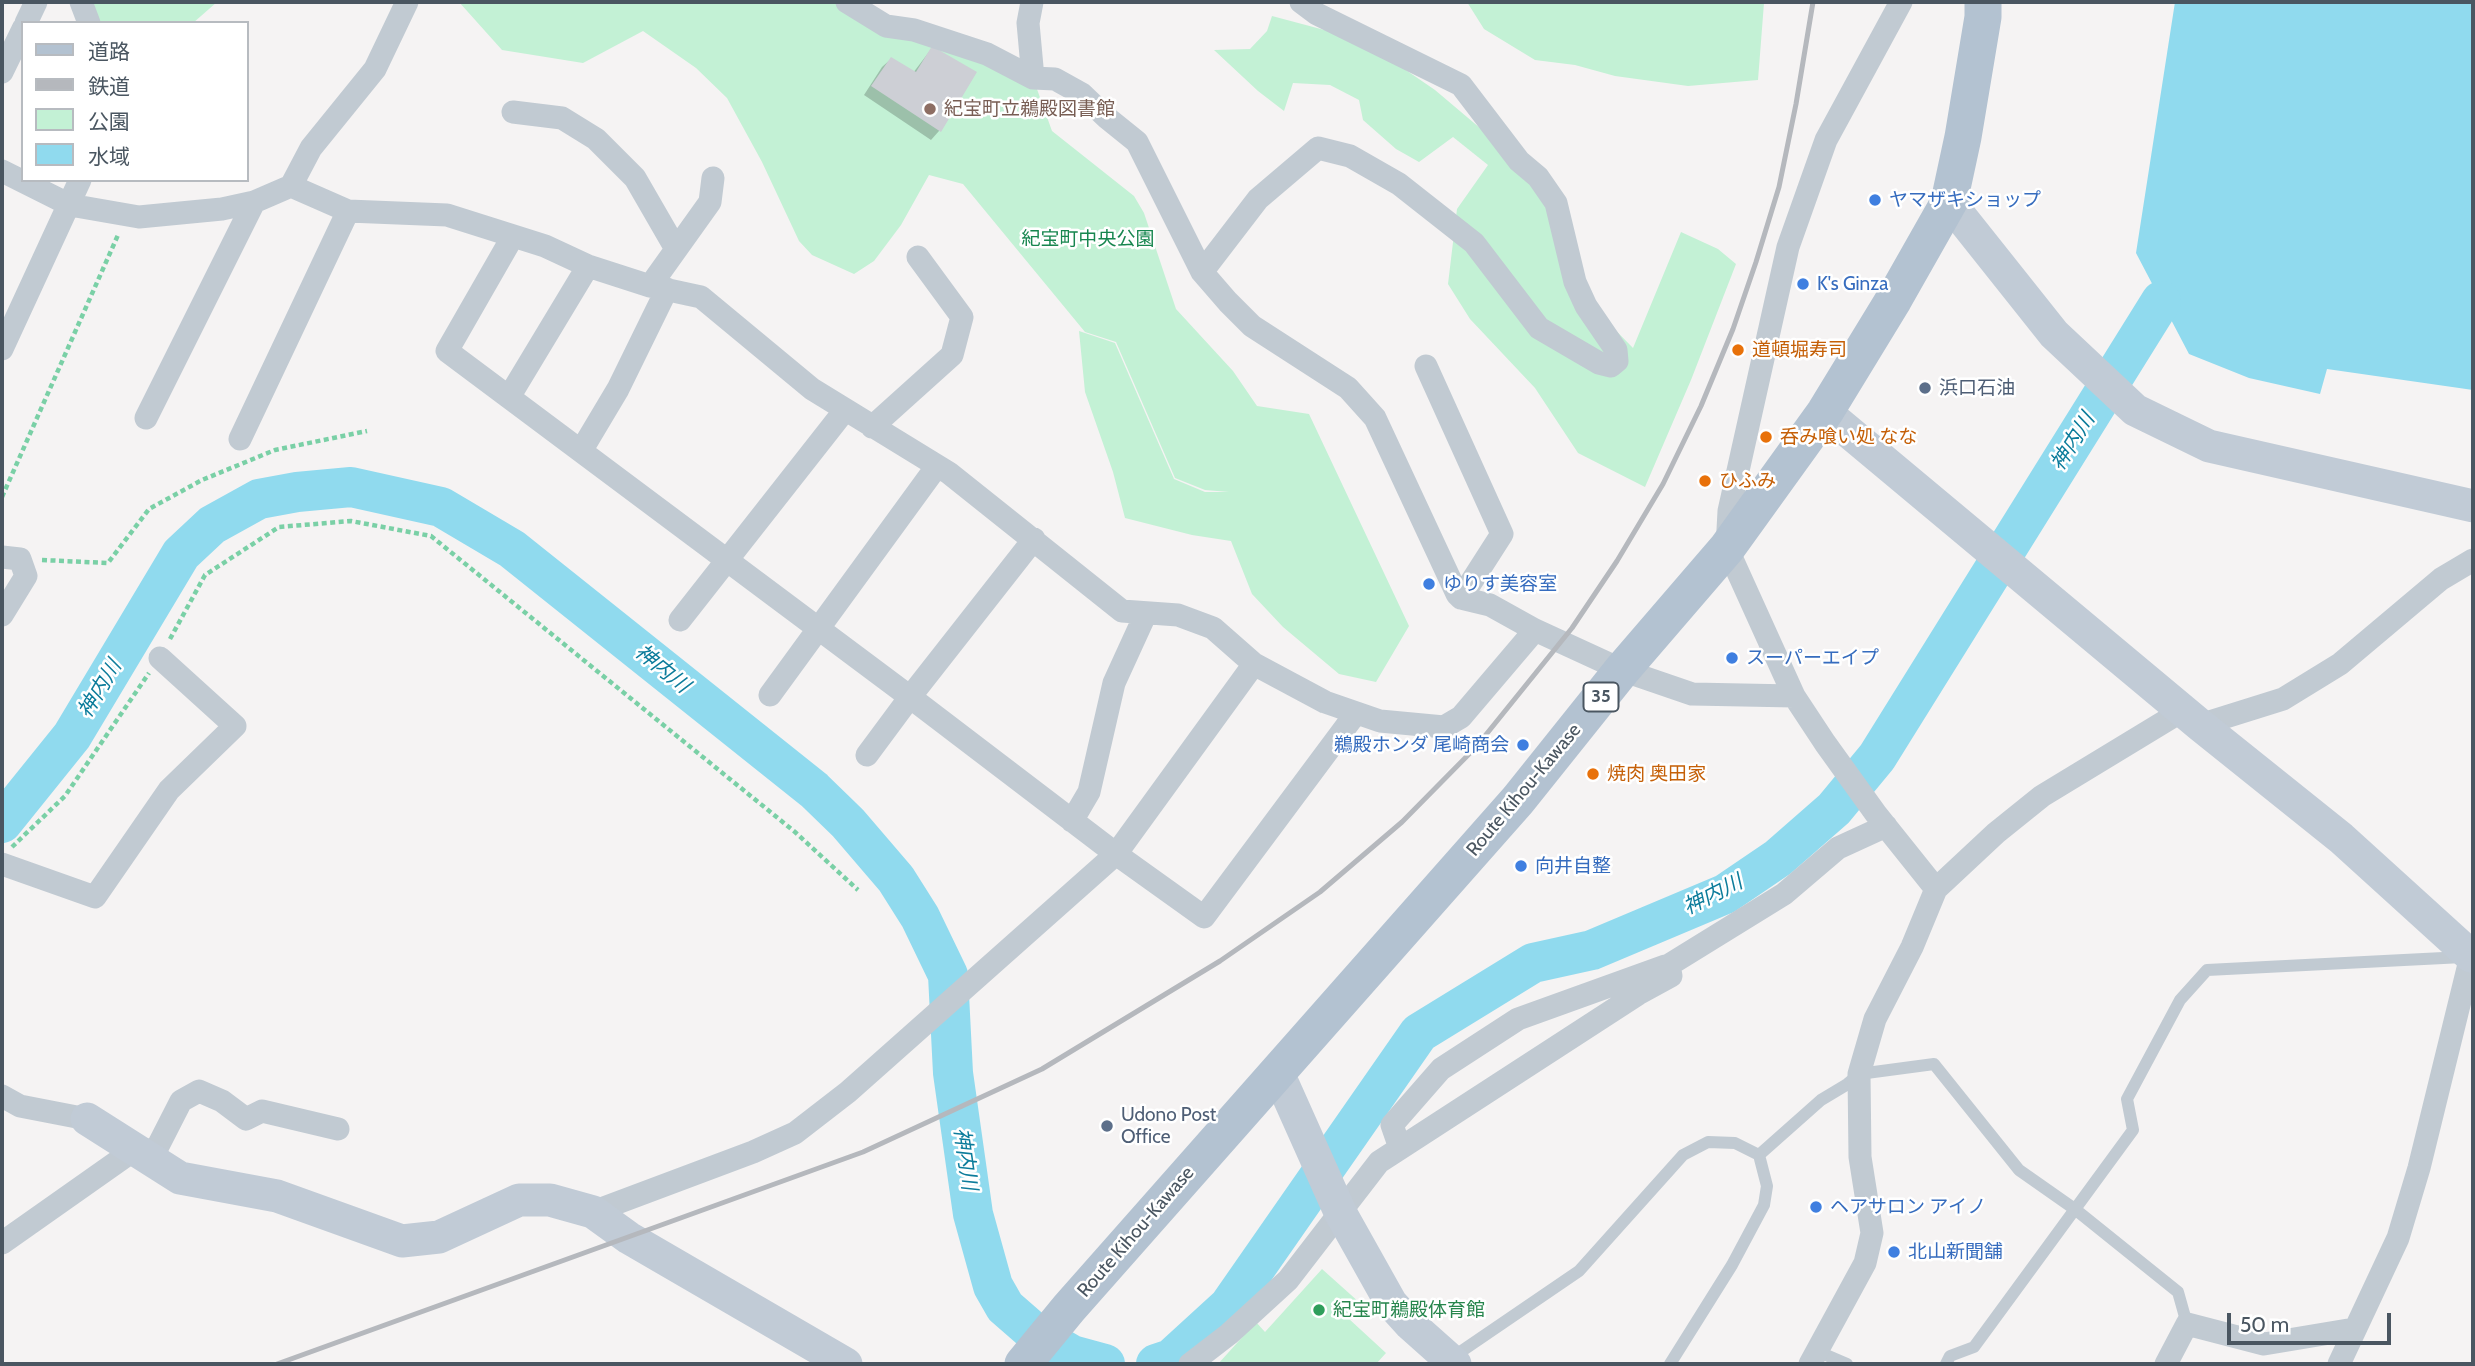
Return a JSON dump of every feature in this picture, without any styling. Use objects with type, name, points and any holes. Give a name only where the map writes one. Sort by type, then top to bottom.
[{"type":"main road","name":"Route Kihou-Kawase","points":[[1023,1364],[1069,1308],[1518,800],[1622,670],[1727,548],[1825,412],[1949,202],[1963,137],[1983,17],[1983,2]]},
{"type":"street","points":[[27,21],[36,2]]},
{"type":"street","points":[[80,2],[88,21]]},
{"type":"street","points":[[24,182],[70,205],[127,215],[222,209],[254,202],[292,186],[311,148],[375,69],[407,2]]},
{"type":"street","points":[[847,2],[886,26],[914,30],[986,54],[1033,78],[1055,79],[1082,94],[1138,142],[1202,272],[1252,326],[1348,388],[1375,418],[1461,598],[1490,606],[1622,670],[1692,694],[1794,696]]},
{"type":"street","points":[[1032,2],[1028,23],[1033,78]]},
{"type":"street","points":[[1202,272],[1258,199],[1318,148],[1350,156],[1399,184],[1474,243],[1539,328],[1599,363],[1611,366],[1617,361],[1616,350],[1586,306],[1575,282],[1556,203],[1538,177],[1519,161],[1461,85],[1317,14],[1301,2]]},
{"type":"street","points":[[1901,2],[1826,140],[1788,247],[1729,511],[1727,548],[1794,696],[1881,820],[1936,888]]},
{"type":"street","points":[[2,72],[21,33]]},
{"type":"street","points":[[513,113],[562,118],[596,139],[635,178],[676,249]]},
{"type":"street","points":[[2,171],[21,180]]},
{"type":"street","points":[[581,451],[618,389],[676,249],[710,202],[713,178]]},
{"type":"street","points":[[2,349],[79,182]]},
{"type":"street","points":[[292,186],[348,211],[447,215],[545,246],[588,266],[659,288],[701,297],[812,389],[937,466],[1034,539],[1122,611],[1178,615],[1213,628],[1254,664],[1325,702],[1380,721],[1444,727],[1461,717],[1535,630]]},
{"type":"street","points":[[146,418],[254,202]]},
{"type":"street","points":[[1949,202],[2054,334],[2135,410],[2208,446],[2473,506]]},
{"type":"street","points":[[240,439],[348,211]]},
{"type":"street","points":[[513,236],[447,351],[819,628],[1116,854],[1204,917],[1356,713]]},
{"type":"street","points":[[872,427],[952,355],[962,317],[918,257]]},
{"type":"street","points":[[509,397],[588,266]]},
{"type":"street","points":[[1426,366],[1502,534],[1461,598]]},
{"type":"street","points":[[680,621],[845,410]]},
{"type":"street","points":[[1825,412],[2191,718],[2341,838],[2472,952],[2419,1168],[2398,1238],[2339,1364]]},
{"type":"street","points":[[770,695],[937,466]]},
{"type":"street","points":[[867,755],[1034,539]]},
{"type":"street","points":[[2,615],[26,576],[11,558]]},
{"type":"street","points":[[1815,1358],[1865,1263],[1872,1233],[1860,1157],[1859,1074],[1875,1019],[1912,947],[1936,888],[1996,833],[2042,796],[2191,718],[2283,699],[2340,664],[2441,579],[2473,560]]},
{"type":"street","points":[[1072,821],[1088,792],[1114,683],[1146,612]]},
{"type":"street","points":[[6,856],[95,897],[169,790],[235,726],[160,658]]},
{"type":"street","points":[[593,1212],[753,1152],[795,1133],[848,1092],[1116,854],[1254,664]]},
{"type":"street","points":[[1400,1148],[1392,1125],[1441,1069],[1518,1019],[1669,965],[1784,894],[1838,849],[1881,820]]},
{"type":"street","points":[[1190,1364],[1229,1334],[1288,1280],[1379,1162],[1637,994],[1671,976],[1669,965]]},
{"type":"street","points":[[1277,1072],[1340,1212],[1391,1303],[1452,1362]]},
{"type":"street","points":[[2,1243],[134,1150],[156,1150],[181,1101],[199,1091],[222,1101],[246,1119],[262,1111],[338,1129]]},
{"type":"street","points":[[2,1096],[20,1106],[88,1119],[180,1178],[277,1196],[402,1241],[439,1237],[519,1200],[550,1200],[593,1212],[629,1238],[839,1362]]},
{"type":"street","points":[[2166,1364],[2187,1324],[2264,1344],[2354,1329]]},
{"type":"lane","points":[[1946,1364],[1950,1356],[1974,1347],[2133,1130],[2127,1099],[2180,1000],[2207,970],[2472,952]]},
{"type":"lane","points":[[1759,1155],[1821,1100],[1859,1074],[1934,1064],[2019,1170],[2076,1210],[2178,1292],[2187,1324]]},
{"type":"lane","points":[[1452,1362],[1579,1271],[1683,1155],[1708,1143],[1735,1143],[1759,1155],[1767,1186],[1764,1205],[1732,1265],[1670,1364]]},
{"type":"lane","points":[[1815,1358],[1847,1364]]},
{"type":"path","points":[[2,497],[127,215]]},
{"type":"path","points":[[11,558],[108,563],[149,509],[202,480],[275,450],[367,431]]},
{"type":"path","points":[[6,856],[65,796],[160,658],[205,575],[279,527],[351,521],[431,536],[794,832],[858,891]]},
{"type":"green space","points":[[80,2],[217,2],[195,21],[92,21]]},
{"type":"green space","name":"紀宝町中央公園","points":[[459,2],[847,2],[1033,78],[1052,131],[1134,196],[1144,213],[1176,309],[1233,371],[1257,406],[1309,414],[1409,626],[1376,682],[1339,674],[1283,627],[1252,594],[1231,541],[1192,535],[1125,518],[1113,472],[1085,392],[1079,331],[1115,343],[1174,479],[1205,492],[1229,492],[1205,490],[1175,478],[1116,342],[1085,332],[963,184],[929,175],[901,225],[874,261],[854,274],[812,255],[799,241],[762,162],[727,98],[696,68],[643,31],[583,63],[502,50]]},
{"type":"green space","points":[[1467,2],[1764,3],[1758,80],[1688,86],[1615,76],[1575,65],[1535,60],[1484,29]]},
{"type":"green space","points":[[1272,16],[1362,40],[1435,90],[1519,161],[1558,213],[1582,296],[1633,348],[1681,232],[1718,249],[1736,264],[1691,380],[1645,487],[1578,453],[1535,388],[1470,319],[1448,284],[1457,209],[1488,165],[1453,137],[1419,162],[1396,149],[1363,120],[1359,100],[1330,85],[1293,83],[1284,111],[1214,50],[1250,49],[1267,31]]},
{"type":"green space","name":"紀宝町鵜殿体育館","points":[[1322,1269],[1360,1303],[1348,1318],[1386,1353],[1376,1364],[1218,1364],[1256,1322],[1265,1332]]},
{"type":"water","points":[[2175,2],[2473,2],[2473,390],[2327,369],[2320,394],[2249,378],[2189,354],[2136,253]]},
{"type":"building","name":"紀宝町立鵜殿図書館","points":[[932,46],[977,72],[941,132],[871,86],[891,57],[916,72]]},
{"type":"waterway","name":"神内川","points":[[1156,1364],[1171,1359],[1229,1306],[1419,1033],[1533,963],[1592,950],[1725,894],[1778,858],[1834,809],[1877,757],[2161,301]]},
{"type":"waterway","name":"神内川","points":[[2,823],[72,736],[181,554],[212,525],[259,499],[351,487],[441,507],[512,549],[814,790],[848,823],[896,879],[920,917],[948,975],[953,1073],[973,1214],[993,1286],[1005,1307],[1036,1334],[1072,1355],[1105,1364]]},
{"type":"railway","points":[[277,1364],[863,1152],[1042,1069],[1220,961],[1320,892],[1402,822],[1476,747],[1572,628],[1617,561],[1663,484],[1701,406],[1733,329],[1756,262],[1779,187],[1813,2]]},
{"type":"place","name":"紀宝町立鵜殿図書館","points":[[930,109]]},
{"type":"place","name":"ヤマザキショップ","points":[[1875,200]]},
{"type":"place","name":"K's Ginza","points":[[1803,284]]},
{"type":"place","name":"道頓堀寿司","points":[[1738,350]]},
{"type":"place","name":"浜口石油","points":[[1925,388]]},
{"type":"place","name":"呑み喰い処 なな","points":[[1766,437]]},
{"type":"place","name":"ひふみ","points":[[1705,481]]},
{"type":"place","name":"ゆりす美容室","points":[[1429,584]]},
{"type":"place","name":"スーパーエイプ","points":[[1732,658]]},
{"type":"place","name":"鵜殿ホンダ 尾崎商会","points":[[1523,745]]},
{"type":"place","name":"焼肉 奥田家","points":[[1593,774]]},
{"type":"place","name":"向井自整","points":[[1521,866]]},
{"type":"place","name":"Udono Post Office","points":[[1107,1126]]},
{"type":"place","name":"ヘアサロン アイノ","points":[[1816,1207]]},
{"type":"place","name":"北山新聞舗","points":[[1894,1252]]},
{"type":"place","name":"紀宝町鵜殿体育館","points":[[1319,1310]]}]
